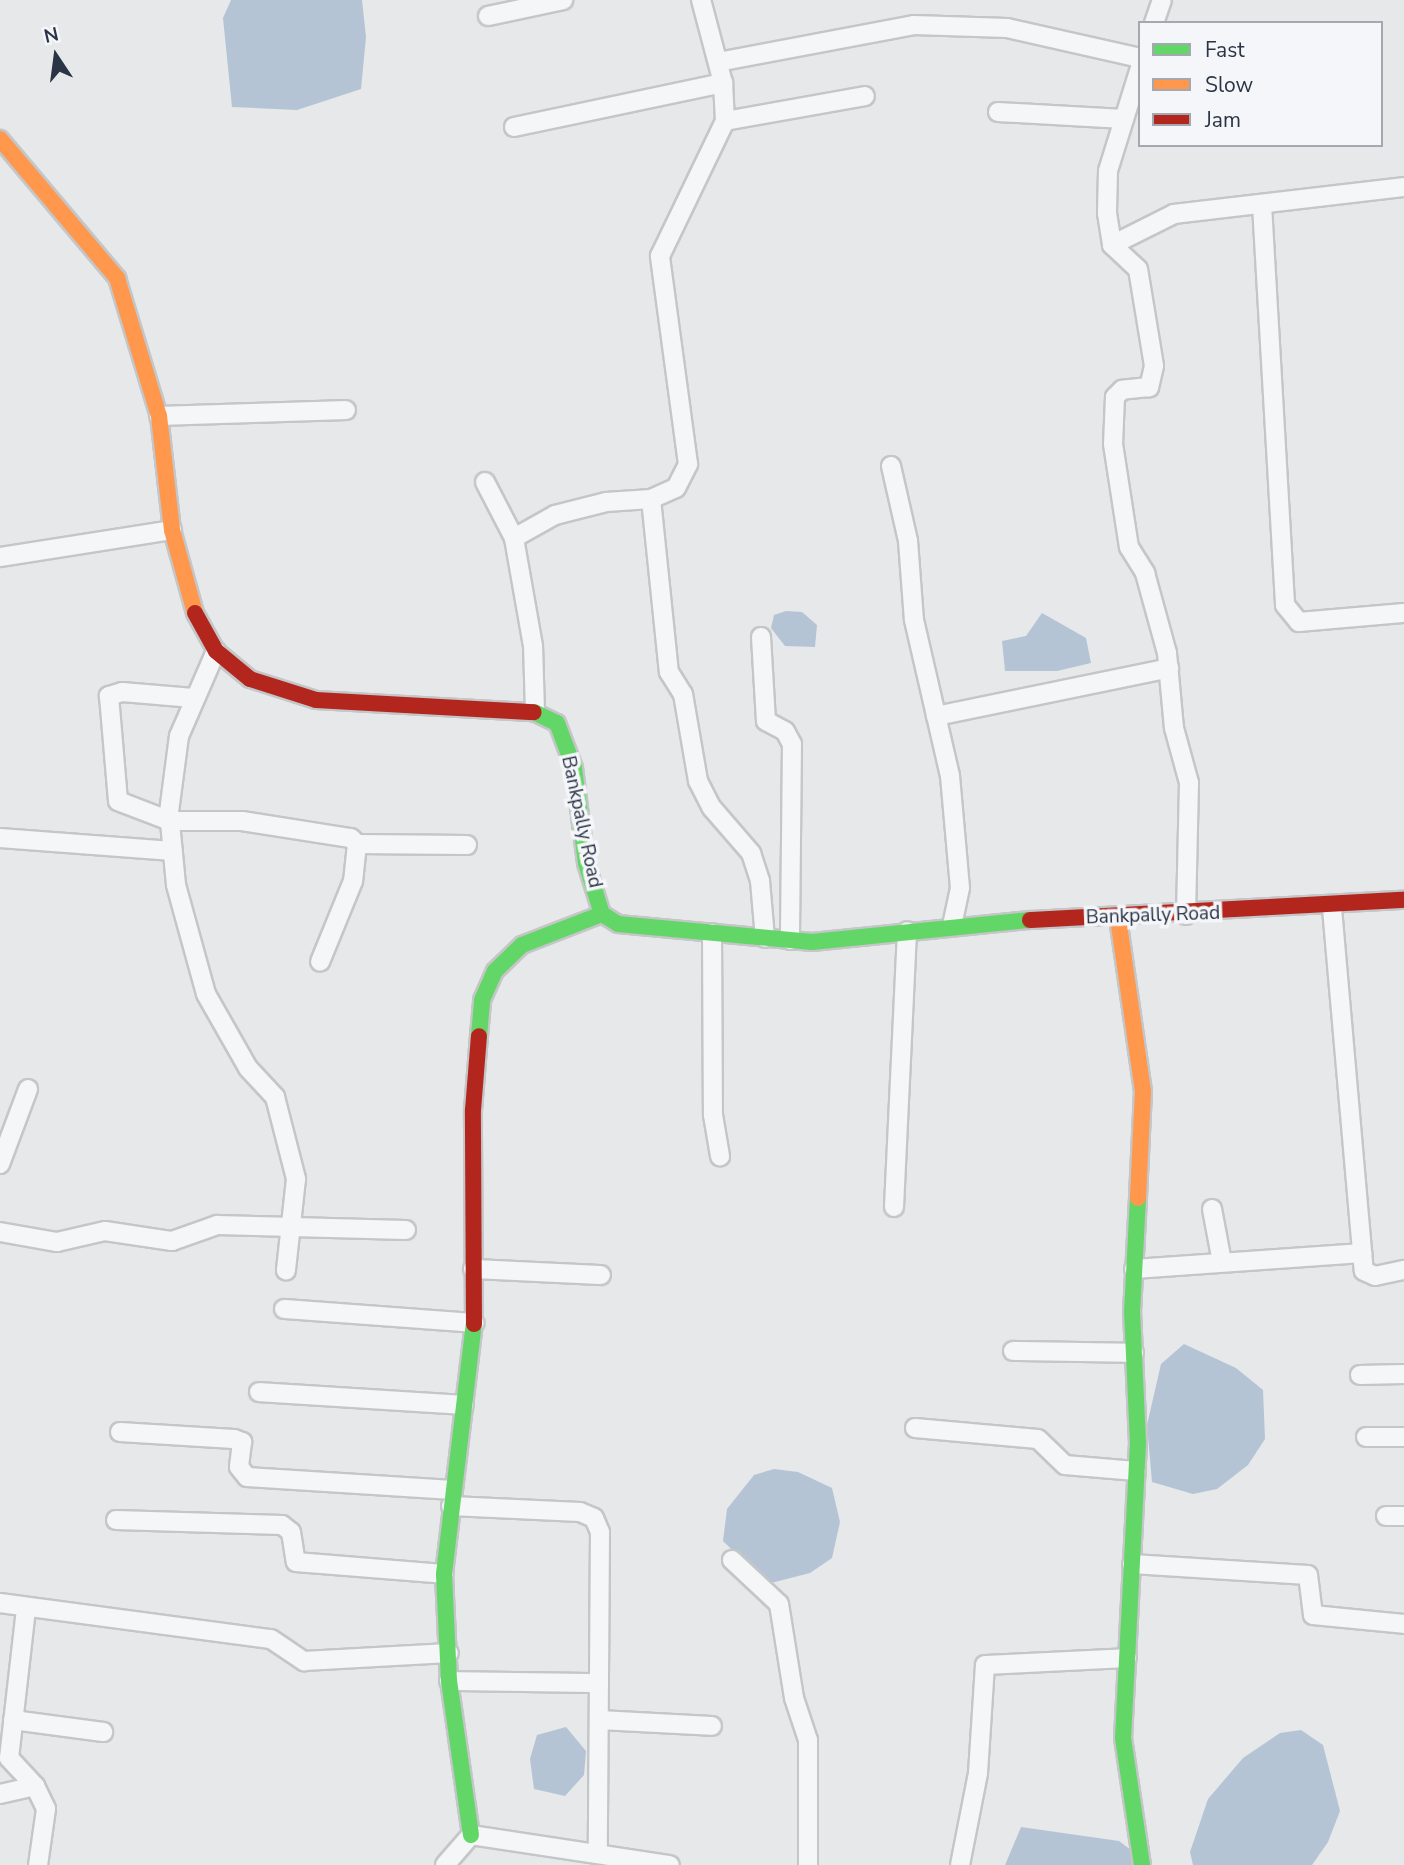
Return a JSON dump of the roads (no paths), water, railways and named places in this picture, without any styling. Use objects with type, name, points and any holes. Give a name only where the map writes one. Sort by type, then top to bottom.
[{"type":"street","points":[[488,16],[563,0]]},
{"type":"street","points":[[514,538],[555,515],[606,502],[651,499],[676,488],[688,464],[660,256],[725,121],[723,83],[701,0]]},
{"type":"street","points":[[1155,21],[1162,0]]},
{"type":"street","points":[[718,62],[914,25],[1007,28],[1138,58]]},
{"type":"street","points":[[1138,74],[1108,171],[1112,246],[1138,269],[1154,366],[1149,387],[1122,390],[1112,413],[1129,547],[1145,573],[1169,668],[1174,728],[1189,783],[1186,915]]},
{"type":"street","points":[[514,127],[723,83]]},
{"type":"street","points":[[725,121],[864,96]]},
{"type":"street","points":[[998,113],[1124,119]]},
{"type":"street","points":[[0,139],[91,241],[117,278],[137,331],[159,416],[172,530],[195,614],[216,651],[250,679],[316,700],[536,712],[533,646],[514,538],[485,482]]},
{"type":"street","points":[[1112,246],[1174,214],[1404,187]]},
{"type":"street","points":[[1262,205],[1285,605],[1299,622],[1404,613]]},
{"type":"street","points":[[159,416],[346,410]]},
{"type":"street","points":[[891,466],[936,716],[950,776],[960,888],[953,926]]},
{"type":"street","points":[[651,499],[669,672],[683,694],[698,781],[712,808],[751,853],[760,881],[765,938]]},
{"type":"street","points":[[0,557],[172,530]]},
{"type":"street","points":[[761,637],[766,721],[785,731],[792,744],[790,940]]},
{"type":"street","points":[[216,651],[193,698],[179,736],[170,821],[176,885],[206,994],[248,1068],[275,1097],[296,1179],[286,1270]]},
{"type":"street","points":[[936,716],[1169,668]]},
{"type":"street","points":[[193,698],[122,692],[109,696],[106,705],[118,801],[170,821],[242,821],[351,838],[357,844],[467,845]]},
{"type":"street","name":"Bankpally Road","points":[[536,712],[557,723],[574,768],[586,863],[603,914],[618,924],[790,940],[953,926],[1332,908],[1404,900]]},
{"type":"street","points":[[0,838],[173,851]]},
{"type":"street","points":[[320,962],[353,881],[357,844]]},
{"type":"street","points":[[1332,908],[1362,1253],[1368,1276],[1404,1269]]},
{"type":"street","points":[[445,1865],[471,1835],[449,1681],[444,1574],[474,1323],[473,1110],[482,1000],[495,971],[522,945],[603,914]]},
{"type":"street","points":[[1118,918],[1143,1091],[1134,1269],[1136,1471],[1123,1738],[1142,1865]]},
{"type":"street","points":[[894,1207],[907,931]]},
{"type":"street","points":[[712,933],[713,1115],[720,1156]]},
{"type":"street","points":[[0,1164],[28,1089]]},
{"type":"street","points":[[1212,1209],[1222,1262]]},
{"type":"street","points":[[0,1233],[57,1242],[104,1231],[172,1241],[217,1225],[406,1230]]},
{"type":"street","points":[[1134,1269],[1362,1253]]},
{"type":"street","points":[[473,1269],[601,1275]]},
{"type":"street","points":[[284,1309],[474,1323]]},
{"type":"street","points":[[1013,1351],[1134,1353]]},
{"type":"street","points":[[1360,1375],[1404,1374]]},
{"type":"street","points":[[259,1392],[464,1405]]},
{"type":"street","points":[[915,1428],[1038,1439],[1065,1465],[1136,1471]]},
{"type":"street","points":[[120,1432],[234,1439],[242,1442],[239,1467],[247,1477],[580,1512],[594,1518],[600,1532],[598,1853]]},
{"type":"street","points":[[1366,1437],[1404,1437]]},
{"type":"street","points":[[116,1520],[282,1525],[291,1532],[296,1562],[444,1574]]},
{"type":"street","points":[[732,1560],[779,1604],[794,1698],[808,1741],[808,1865]]},
{"type":"street","points":[[1132,1564],[1308,1575],[1313,1615],[1404,1624]]},
{"type":"street","points":[[0,1603],[26,1609],[271,1639],[304,1661],[449,1653]]},
{"type":"street","points":[[26,1609],[9,1758],[35,1786],[46,1810],[38,1865]]},
{"type":"street","points":[[960,1865],[978,1773],[985,1665],[1127,1658]]},
{"type":"street","points":[[449,1681],[599,1683]]},
{"type":"street","points":[[13,1720],[103,1732]]},
{"type":"street","points":[[599,1720],[712,1726]]},
{"type":"street","points":[[0,1794],[35,1786]]},
{"type":"street","points":[[471,1835],[670,1865]]},
{"type":"water","points":[[231,0],[362,0],[366,37],[361,89],[297,110],[232,107],[223,18]]},
{"type":"water","points":[[786,611],[802,612],[817,625],[815,647],[785,646],[771,628],[774,615]]},
{"type":"water","points":[[1042,613],[1086,638],[1091,663],[1057,671],[1005,671],[1002,641],[1026,636]]},
{"type":"water","points":[[1184,1344],[1236,1368],[1263,1390],[1265,1439],[1248,1465],[1217,1489],[1193,1494],[1152,1482],[1147,1425],[1161,1364]]},
{"type":"water","points":[[774,1469],[798,1472],[832,1488],[840,1522],[832,1558],[810,1573],[767,1584],[723,1541],[727,1509],[754,1475]]},
{"type":"water","points":[[566,1727],[586,1751],[584,1775],[565,1796],[534,1789],[530,1759],[537,1735]]},
{"type":"water","points":[[1301,1730],[1323,1745],[1340,1811],[1328,1842],[1312,1865],[1193,1865],[1190,1852],[1208,1799],[1243,1758],[1280,1733]]},
{"type":"water","points":[[1021,1827],[1119,1841],[1135,1853],[1137,1865],[1005,1865]]}]
